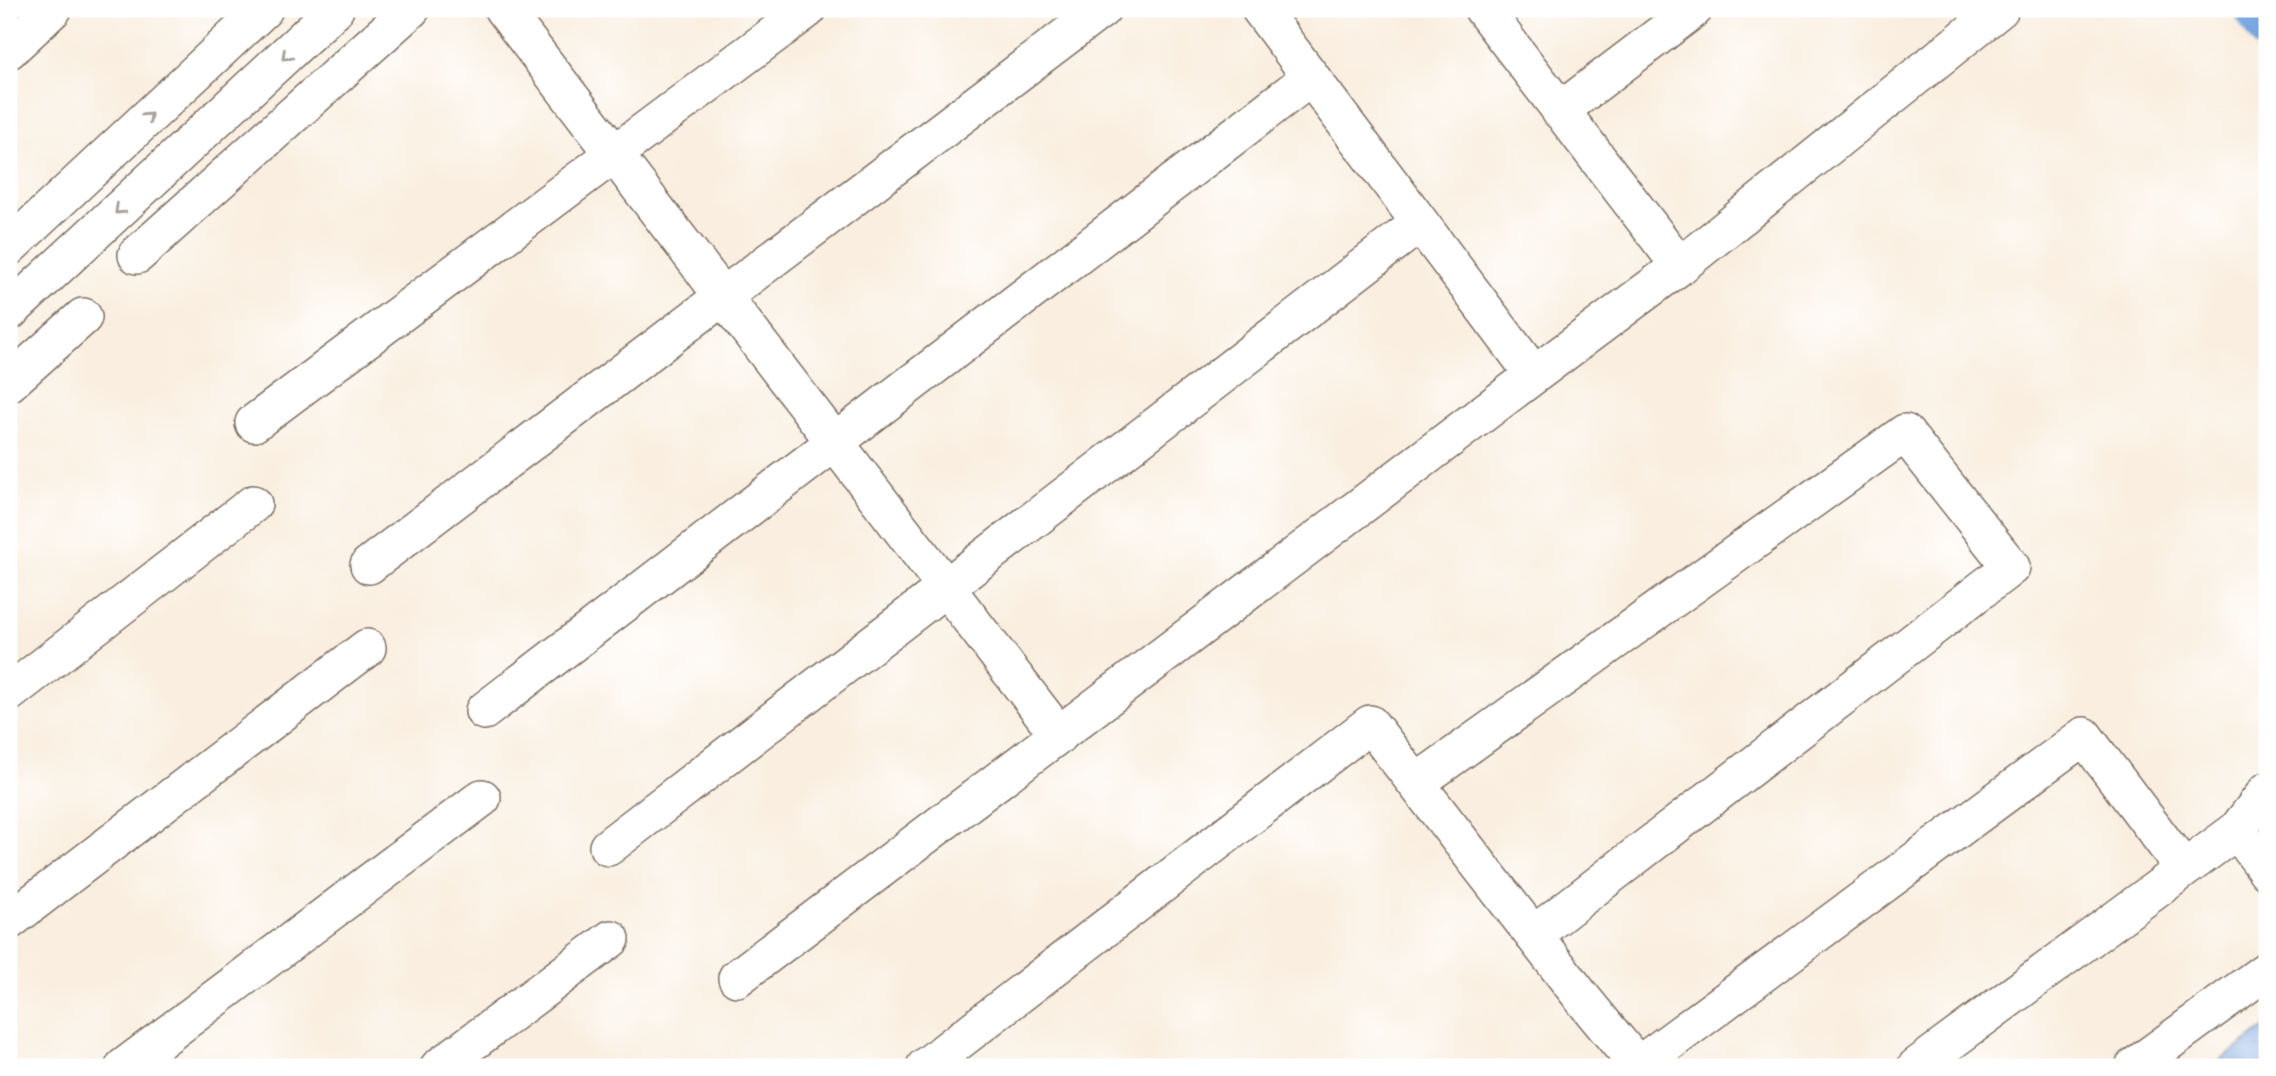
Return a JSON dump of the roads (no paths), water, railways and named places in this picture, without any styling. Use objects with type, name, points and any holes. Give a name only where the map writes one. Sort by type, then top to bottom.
[{"type":"street","points":[[9,50],[53,9]]},
{"type":"street","points":[[9,247],[264,9]]},
{"type":"street","points":[[9,312],[335,9]]},
{"type":"street","points":[[137,255],[411,9]]},
{"type":"street","points":[[505,9],[1059,735]]},
{"type":"street","points":[[254,424],[808,9]]},
{"type":"street","points":[[369,565],[1102,9]]},
{"type":"street","points":[[1260,9],[1534,375]]},
{"type":"street","points":[[1483,9],[1680,265]]},
{"type":"street","points":[[1560,111],[1694,9]]},
{"type":"street","points":[[737,978],[1680,265],[2000,9]]},
{"type":"street","points":[[484,711],[1311,77]]},
{"type":"street","points":[[608,847],[1420,223]]},
{"type":"street","points":[[9,383],[83,317]]},
{"type":"street","points":[[1416,783],[1905,433],[2011,567],[1534,935]]},
{"type":"street","points":[[15,676],[253,504]]},
{"type":"street","points":[[9,921],[367,649]]},
{"type":"street","points":[[925,1067],[1370,724],[1637,1067],[2084,736],[2184,869]]},
{"type":"street","points":[[1916,1067],[2237,830],[2267,791]]},
{"type":"street","points":[[124,1067],[481,798]]},
{"type":"street","points":[[2237,830],[2267,871]]},
{"type":"street","points":[[439,1067],[611,939]]},
{"type":"street","points":[[2134,1067],[2267,970]]},
{"type":"water","points":[[2267,1026],[2267,1067],[2212,1067]]},
{"type":"waterway","points":[[2252,9],[2267,33]]}]
